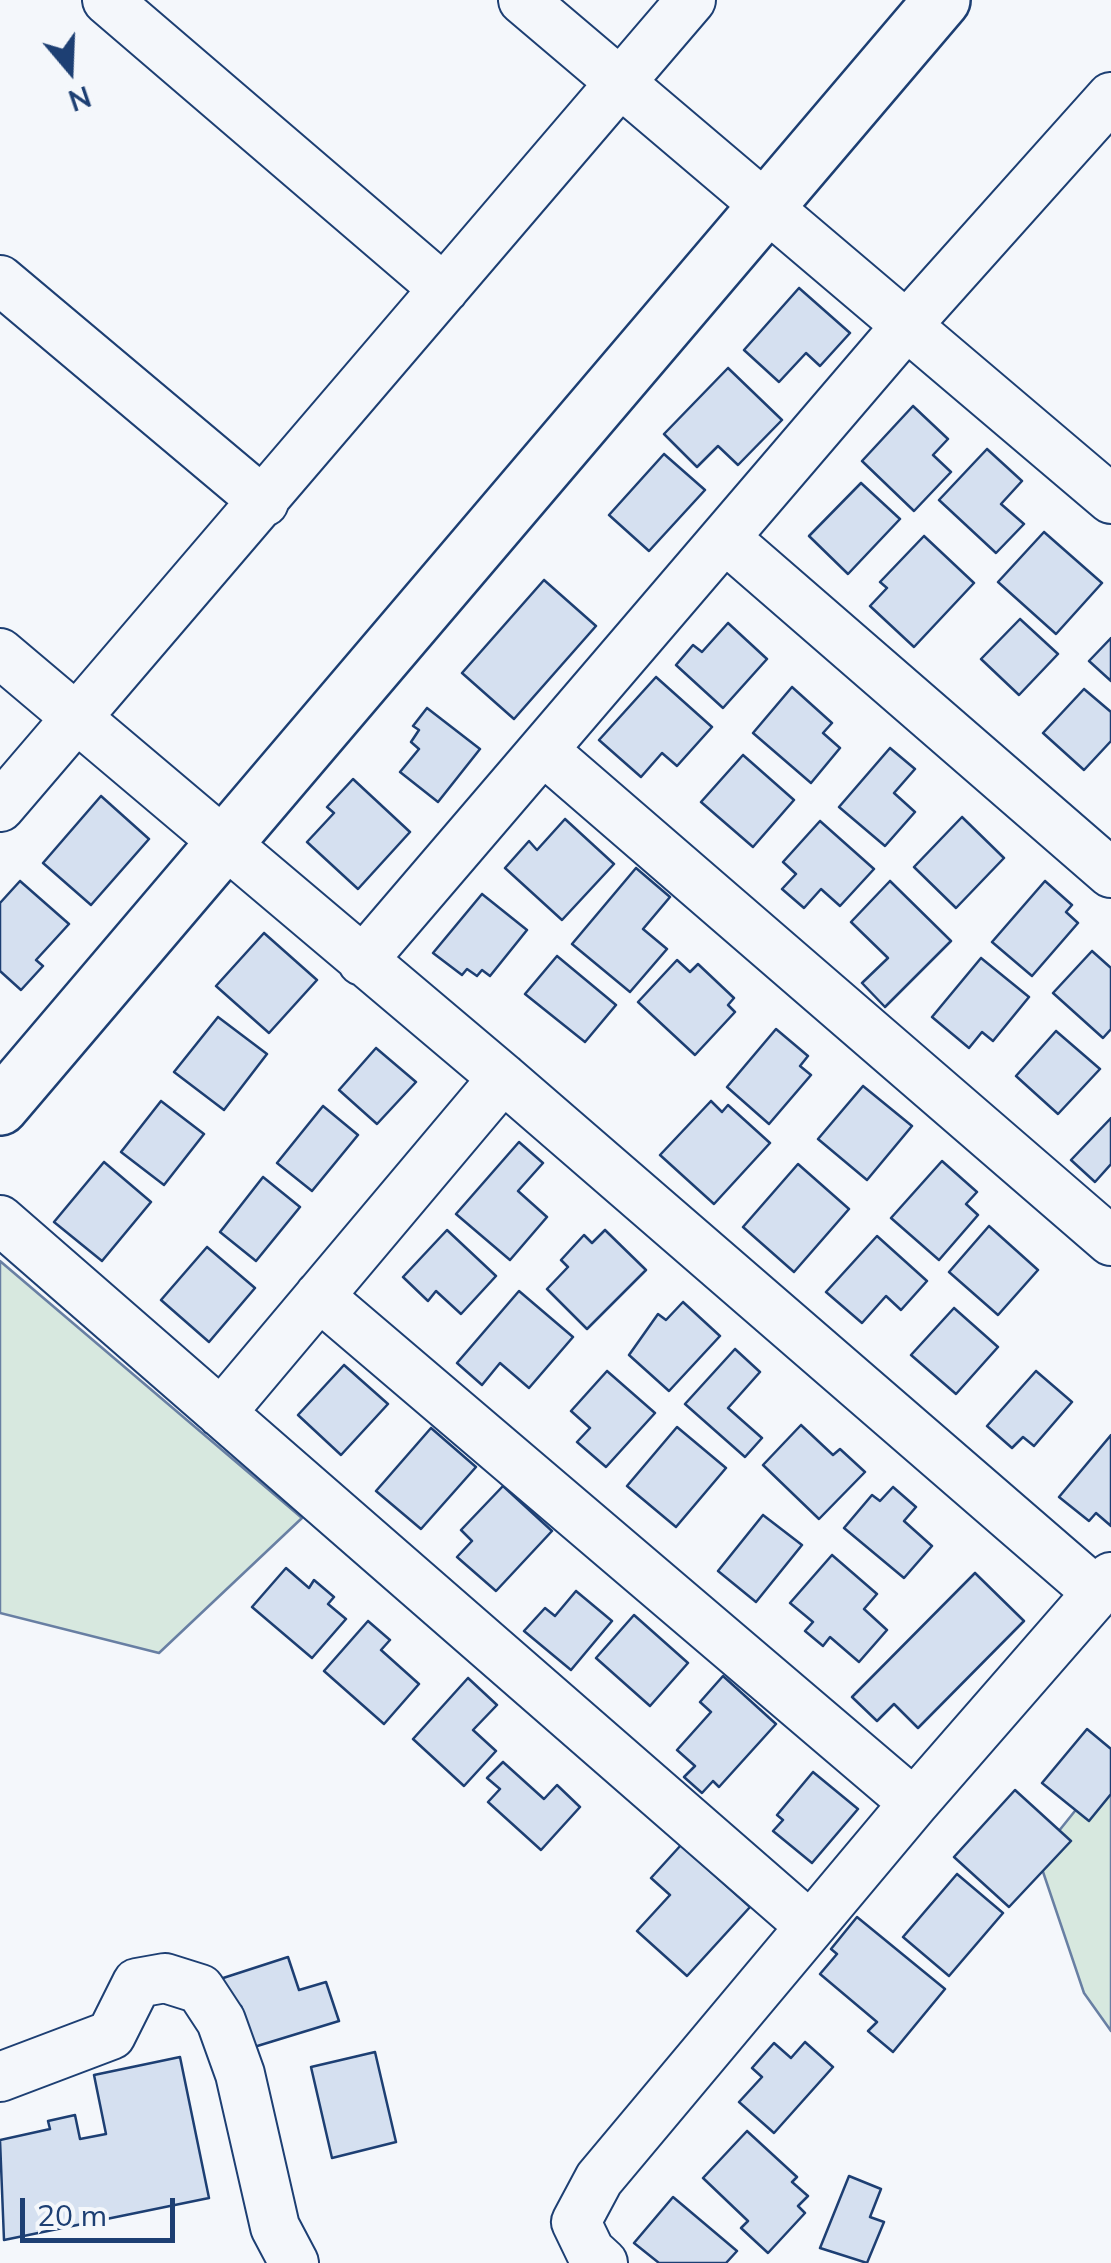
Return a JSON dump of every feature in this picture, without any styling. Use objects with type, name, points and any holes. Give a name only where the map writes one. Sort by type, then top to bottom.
[{"type":"street","points":[[106,0],[444,289]]},
{"type":"street","points":[[523,0],[1111,499]]},
{"type":"street","points":[[0,807],[79,720],[691,0]]},
{"type":"street","points":[[0,1107],[221,842],[942,0]]},
{"type":"street","points":[[362,961],[906,326],[1111,98]]},
{"type":"street","points":[[0,280],[264,502]]},
{"type":"street","points":[[726,539],[1111,873]]},
{"type":"street","points":[[0,653],[1104,1585],[914,1803],[598,2178],[576,2222],[590,2251],[604,2263]]},
{"type":"street","points":[[544,751],[1111,1240]]},
{"type":"street","points":[[221,1413],[502,1078]]},
{"type":"street","points":[[0,1220],[810,1926]]},
{"type":"street","points":[[318,1296],[914,1803]]},
{"type":"street","points":[[0,2077],[111,2035],[137,1983],[165,1978],[200,1989],[221,2020],[240,2074],[275,2228],[294,2263]]},
{"type":"shaded area","points":[[0,1261],[302,1518],[159,1653],[0,1613]]},
{"type":"shaded area","points":[[1111,1766],[1111,2031],[1084,1993],[1038,1857]]},
{"type":"building","points":[[799,288],[850,333],[820,366],[806,353],[779,382],[744,350]]},
{"type":"building","points":[[728,368],[782,420],[738,465],[718,446],[697,467],[664,434]]},
{"type":"building","points":[[913,406],[948,439],[933,455],[951,472],[914,511],[862,461]]},
{"type":"building","points":[[987,449],[1022,481],[1001,504],[1024,524],[996,553],[939,500]]},
{"type":"building","points":[[664,454],[705,490],[649,551],[609,515]]},
{"type":"building","points":[[861,483],[900,519],[848,574],[809,536]]},
{"type":"building","points":[[1044,532],[1102,583],[1056,634],[998,582]]},
{"type":"building","points":[[924,536],[974,583],[914,647],[870,606],[887,588],[880,582]]},
{"type":"building","points":[[544,580],[596,626],[514,719],[462,673]]},
{"type":"building","points":[[1020,619],[1058,654],[1019,695],[981,659]]},
{"type":"building","points":[[728,623],[767,659],[723,708],[676,665],[693,645],[702,652]]},
{"type":"building","points":[[1111,638],[1111,681],[1089,661]]},
{"type":"building","points":[[656,677],[712,727],[677,766],[662,753],[641,777],[599,740]]},
{"type":"building","points":[[792,687],[832,723],[823,733],[840,748],[811,783],[753,733]]},
{"type":"building","points":[[1084,689],[1111,712],[1111,741],[1084,770],[1043,733]]},
{"type":"building","points":[[427,708],[480,749],[438,802],[400,772],[419,749],[411,742],[419,730],[413,726]]},
{"type":"building","points":[[890,748],[915,769],[894,793],[915,812],[885,846],[839,807]]},
{"type":"building","points":[[743,755],[794,800],[753,847],[701,802]]},
{"type":"building","points":[[353,779],[410,832],[358,889],[307,842],[334,813],[327,807]]},
{"type":"building","points":[[101,796],[149,839],[91,905],[43,863]]},
{"type":"building","points":[[962,817],[1004,858],[956,908],[914,867]]},
{"type":"building","points":[[565,819],[614,864],[562,920],[505,868],[529,841],[537,850]]},
{"type":"building","points":[[820,821],[874,869],[840,906],[821,889],[804,908],[782,889],[796,874],[783,862]]},
{"type":"building","points":[[636,868],[670,897],[643,929],[667,949],[630,992],[572,944]]},
{"type":"building","points":[[20,881],[69,924],[36,960],[43,966],[21,990],[0,971],[0,903]]},
{"type":"building","points":[[890,881],[951,941],[885,1007],[862,983],[888,958],[851,922]]},
{"type":"building","points":[[1045,881],[1072,905],[1066,912],[1078,923],[1032,976],[992,942]]},
{"type":"building","points":[[482,894],[527,930],[490,976],[482,970],[477,976],[467,969],[462,975],[433,953]]},
{"type":"building","points":[[264,933],[317,980],[269,1033],[216,986]]},
{"type":"building","points":[[1092,951],[1111,968],[1111,1029],[1103,1038],[1053,993]]},
{"type":"building","points":[[557,956],[616,1005],[585,1042],[525,994]]},
{"type":"building","points":[[981,958],[1029,997],[993,1041],[982,1032],[969,1048],[932,1017]]},
{"type":"building","points":[[677,960],[690,972],[698,964],[734,998],[728,1005],[735,1012],[695,1055],[638,1002]]},
{"type":"building","points":[[218,1017],[267,1054],[224,1110],[174,1072]]},
{"type":"building","points":[[776,1029],[808,1056],[800,1066],[811,1075],[769,1124],[727,1087]]},
{"type":"building","points":[[1056,1031],[1100,1069],[1058,1114],[1016,1076]]},
{"type":"building","points":[[376,1048],[416,1082],[377,1124],[339,1090]]},
{"type":"building","points":[[863,1086],[912,1126],[867,1180],[818,1139]]},
{"type":"building","points":[[161,1101],[204,1134],[164,1185],[121,1152]]},
{"type":"building","points":[[711,1101],[722,1112],[728,1105],[770,1143],[714,1204],[660,1155]]},
{"type":"building","points":[[323,1106],[358,1135],[312,1191],[277,1163]]},
{"type":"building","points":[[1111,1118],[1111,1164],[1095,1182],[1071,1160]]},
{"type":"building","points":[[519,1142],[543,1163],[518,1191],[547,1217],[510,1260],[456,1214]]},
{"type":"building","points":[[942,1161],[977,1192],[966,1204],[978,1215],[939,1260],[891,1218]]},
{"type":"building","points":[[104,1162],[151,1202],[102,1261],[54,1222]]},
{"type":"building","points":[[798,1164],[849,1209],[794,1272],[743,1227]]},
{"type":"building","points":[[263,1177],[300,1207],[256,1261],[220,1232]]},
{"type":"building","points":[[989,1226],[1038,1270],[998,1315],[949,1272]]},
{"type":"building","points":[[447,1230],[496,1276],[461,1314],[436,1291],[428,1301],[403,1277]]},
{"type":"building","points":[[605,1230],[646,1270],[587,1329],[547,1289],[568,1267],[561,1260],[584,1235],[592,1243]]},
{"type":"building","points":[[877,1236],[927,1281],[901,1310],[886,1296],[862,1323],[826,1292]]},
{"type":"building","points":[[207,1247],[255,1288],[209,1342],[161,1300]]},
{"type":"building","points":[[519,1291],[573,1337],[529,1388],[500,1363],[482,1385],[457,1363]]},
{"type":"building","points":[[683,1302],[720,1336],[669,1391],[629,1355],[658,1314],[666,1320]]},
{"type":"building","points":[[954,1308],[998,1347],[956,1394],[911,1355]]},
{"type":"building","points":[[735,1349],[760,1372],[728,1408],[762,1438],[745,1457],[685,1404]]},
{"type":"building","points":[[344,1365],[388,1404],[341,1455],[298,1415]]},
{"type":"building","points":[[607,1371],[655,1413],[606,1467],[577,1442],[590,1428],[571,1411]]},
{"type":"building","points":[[1036,1371],[1072,1402],[1034,1446],[1023,1437],[1012,1448],[987,1426]]},
{"type":"building","points":[[801,1425],[833,1455],[840,1449],[865,1472],[819,1519],[763,1465]]},
{"type":"building","points":[[677,1427],[726,1468],[676,1527],[627,1486]]},
{"type":"building","points":[[431,1428],[476,1467],[421,1529],[376,1491]]},
{"type":"building","points":[[1111,1435],[1111,1526],[1096,1513],[1089,1521],[1059,1497]]},
{"type":"building","points":[[503,1486],[552,1531],[496,1591],[457,1557],[472,1541],[461,1530]]},
{"type":"building","points":[[893,1487],[916,1507],[904,1521],[932,1546],[904,1578],[844,1528],[872,1495],[880,1501]]},
{"type":"building","points":[[763,1515],[802,1545],[756,1602],[718,1571]]},
{"type":"building","points":[[832,1555],[877,1594],[864,1609],[887,1630],[859,1662],[830,1637],[823,1646],[805,1631],[813,1622],[790,1603]]},
{"type":"building","points":[[286,1568],[309,1588],[314,1580],[334,1597],[328,1604],[346,1619],[312,1658],[252,1607]]},
{"type":"building","points":[[975,1573],[1024,1621],[918,1728],[894,1704],[877,1721],[852,1697]]},
{"type":"building","points":[[576,1591],[612,1621],[571,1670],[524,1631],[545,1608],[555,1616]]},
{"type":"building","points":[[634,1615],[688,1663],[650,1706],[596,1658]]},
{"type":"building","points":[[368,1621],[390,1640],[381,1650],[419,1684],[384,1724],[324,1671]]},
{"type":"building","points":[[723,1676],[776,1724],[719,1787],[713,1781],[702,1793],[684,1777],[695,1766],[677,1750],[711,1712],[700,1702]]},
{"type":"building","points":[[468,1678],[497,1705],[473,1730],[496,1751],[464,1786],[413,1739]]},
{"type":"building","points":[[1087,1729],[1111,1749],[1111,1794],[1089,1821],[1042,1783]]},
{"type":"building","points":[[503,1762],[544,1799],[557,1785],[580,1807],[541,1850],[488,1802],[500,1789],[487,1778]]},
{"type":"building","points":[[813,1772],[858,1809],[812,1863],[773,1831],[783,1820],[777,1815]]},
{"type":"building","points":[[1015,1790],[1071,1841],[1009,1907],[954,1857]]},
{"type":"building","points":[[681,1845],[750,1907],[687,1976],[637,1931],[670,1895],[651,1878]]},
{"type":"building","points":[[957,1874],[1003,1913],[949,1976],[903,1937]]},
{"type":"building","points":[[857,1917],[945,1989],[893,2052],[868,2031],[877,2022],[820,1974],[837,1954],[831,1949]]},
{"type":"building","points":[[288,1957],[299,1990],[326,1982],[339,2021],[254,2047],[241,2006],[227,2010],[217,1980]]},
{"type":"building","points":[[805,2042],[833,2067],[774,2133],[739,2102],[762,2077],[752,2068],[774,2043],[791,2058]]},
{"type":"building","points":[[375,2052],[396,2142],[332,2158],[311,2067]]},
{"type":"building","points":[[180,2057],[209,2198],[4,2240],[0,2140],[50,2129],[48,2121],[75,2115],[80,2139],[106,2134],[94,2075]]},
{"type":"building","points":[[747,2131],[797,2177],[792,2182],[808,2196],[798,2206],[805,2213],[768,2253],[741,2228],[748,2221],[703,2178]]},
{"type":"building","points":[[849,2176],[881,2189],[870,2217],[884,2222],[867,2263],[820,2248]]},
{"type":"building","points":[[673,2197],[737,2251],[726,2263],[659,2263],[634,2243]]}]
